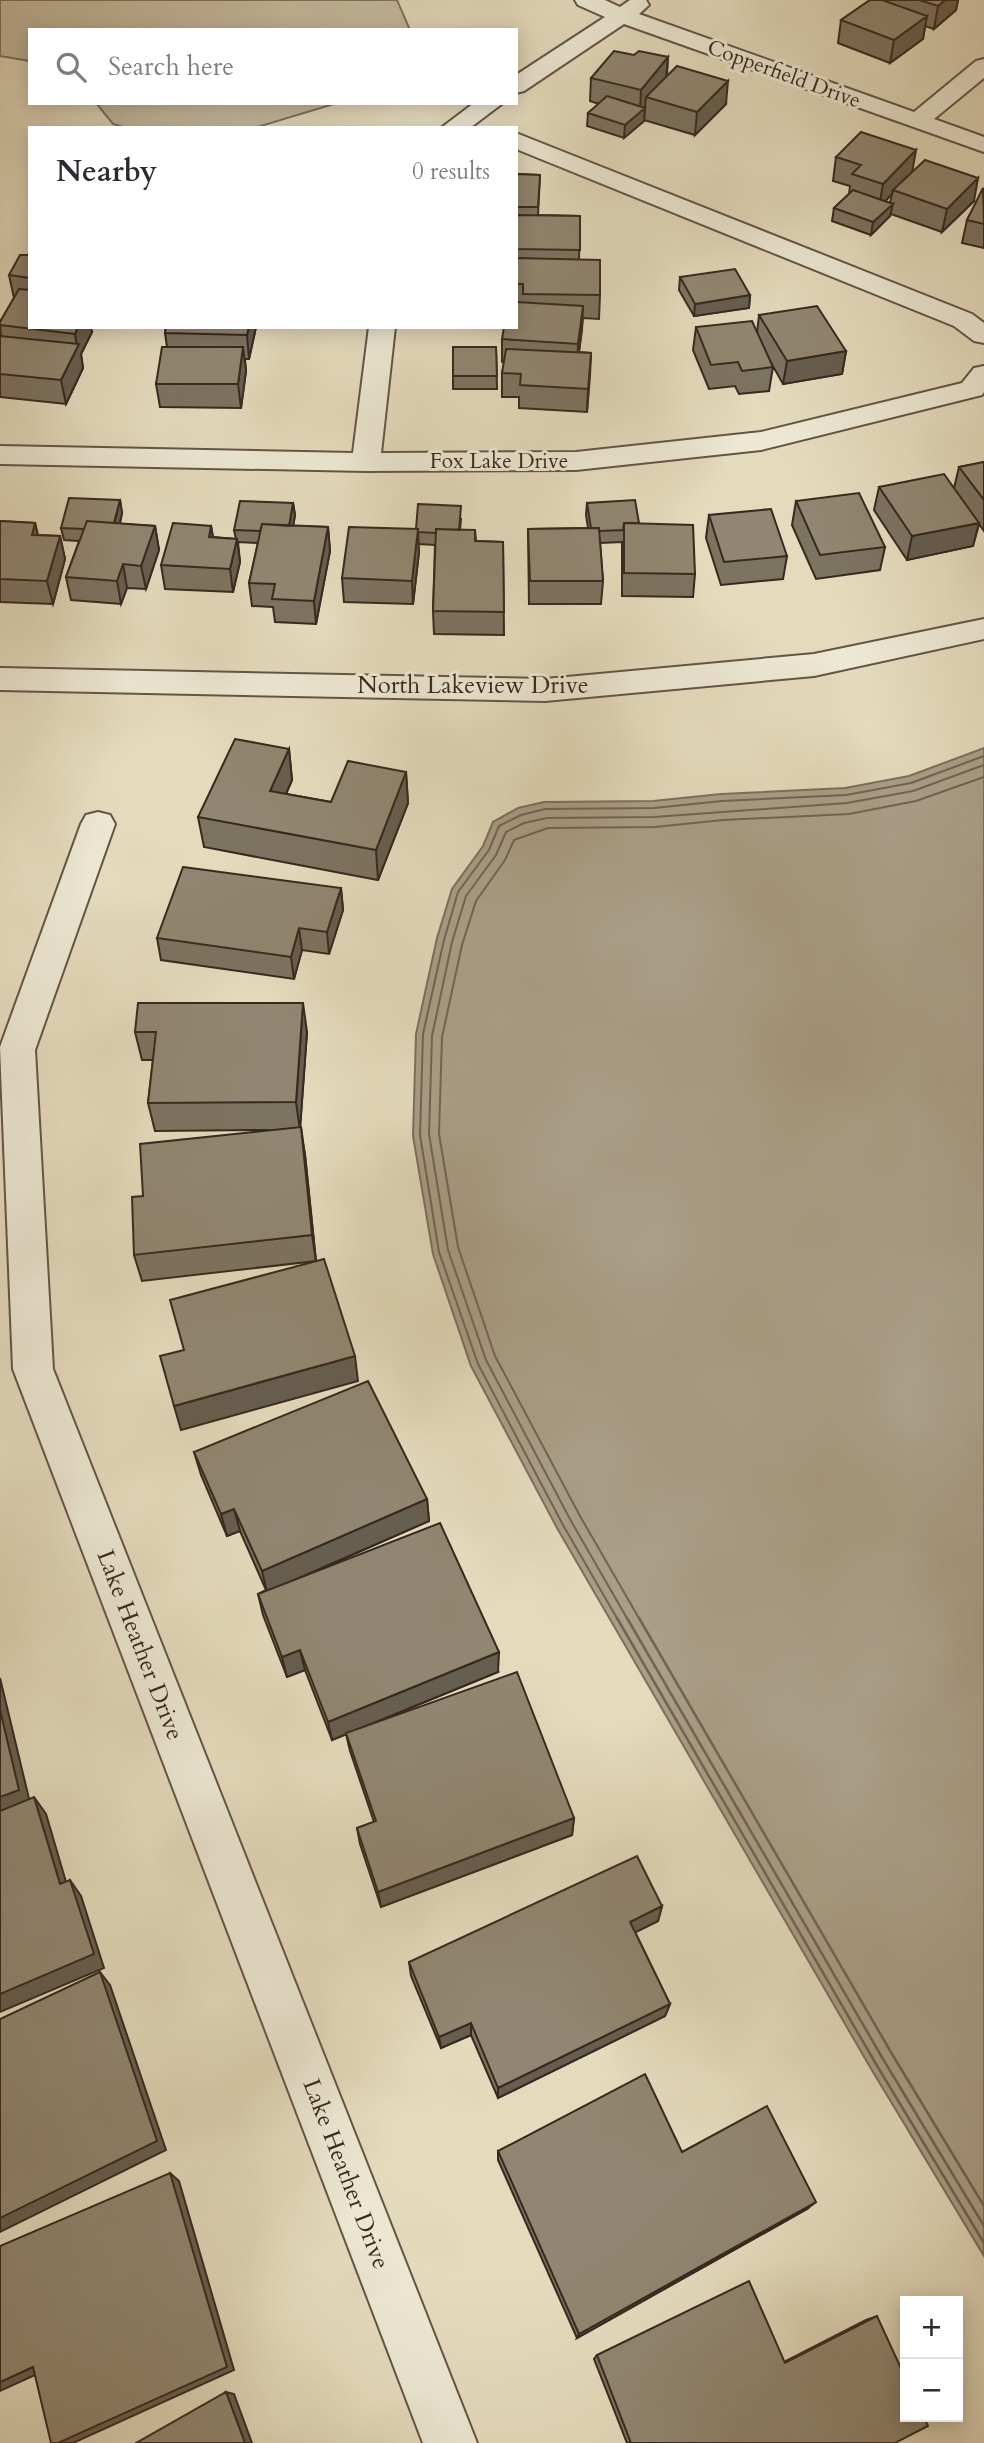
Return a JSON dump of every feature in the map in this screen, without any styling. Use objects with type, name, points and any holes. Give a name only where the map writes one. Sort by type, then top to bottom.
[{"type":"street","name":"Copperfield Drive","points":[[586,0],[622,16],[984,145]]},
{"type":"street","points":[[518,85],[645,0]]},
{"type":"street","points":[[917,121],[984,66]]},
{"type":"street","points":[[469,125],[489,105]]},
{"type":"street","points":[[518,141],[963,320],[984,335]]},
{"type":"street","points":[[366,462],[382,329]]},
{"type":"street","name":"Fox Lake Drive","points":[[0,455],[366,462],[576,461],[761,441],[972,388],[984,374]]},
{"type":"street","name":"North Lakeview Drive","points":[[0,679],[545,690],[814,665],[984,629]]},
{"type":"street","name":"Lake Heather Drive","points":[[97,824],[9,1050],[33,1369],[450,2443]]},
{"type":"shaded area","points":[[0,0],[397,0],[409,28],[28,28],[28,61],[0,56]]},
{"type":"shaded area","points":[[98,105],[330,105],[261,126],[113,124]]},
{"type":"water","points":[[984,748],[984,2256],[870,2067],[557,1528],[471,1366],[433,1254],[413,1136],[416,1034],[437,938],[452,889],[483,846],[493,822],[518,808],[544,802],[653,801],[721,794],[845,788],[909,776]]},
{"type":"building","points":[[870,0],[882,0],[927,16],[894,40],[841,20]]},
{"type":"building","points":[[919,0],[945,0],[938,6]]},
{"type":"building","points":[[614,51],[634,55],[639,51],[668,57],[641,90],[591,78]]},
{"type":"building","points":[[677,66],[728,81],[697,112],[646,97]]},
{"type":"building","points":[[607,96],[645,108],[625,125],[588,113]]},
{"type":"building","points":[[861,132],[916,150],[883,184],[852,174],[861,165],[836,157]]},
{"type":"building","points":[[925,160],[978,178],[947,209],[893,190]]},
{"type":"building","points":[[518,174],[540,175],[538,207],[518,207]]},
{"type":"building","points":[[983,188],[984,224],[967,220]]},
{"type":"building","points":[[853,190],[893,204],[873,222],[834,208]]},
{"type":"building","points":[[518,215],[580,216],[580,250],[518,249]]},
{"type":"building","points":[[20,255],[28,255],[28,278],[9,275]]},
{"type":"building","points":[[518,258],[600,260],[600,295],[523,294],[523,284],[518,284]]},
{"type":"building","points":[[735,269],[750,295],[695,304],[680,277]]},
{"type":"building","points":[[19,289],[28,290],[28,328],[0,325]]},
{"type":"building","points":[[518,302],[583,306],[578,344],[502,339],[504,329],[518,329]]},
{"type":"building","points":[[817,306],[846,351],[787,361],[759,315]]},
{"type":"building","points":[[752,321],[773,367],[742,371],[738,362],[711,365],[696,327]]},
{"type":"building","points":[[33,329],[77,329],[75,334]]},
{"type":"building","points":[[166,329],[248,329],[247,335],[165,333]]},
{"type":"building","points":[[0,336],[79,344],[61,380],[0,374]]},
{"type":"building","points":[[162,347],[243,347],[238,384],[156,384]]},
{"type":"building","points":[[453,347],[496,347],[497,376],[453,376]]},
{"type":"building","points":[[506,349],[591,353],[588,389],[520,385],[521,374],[502,373]]},
{"type":"building","points":[[984,462],[984,500],[959,467]]},
{"type":"building","points":[[944,474],[979,523],[912,536],[879,487]]},
{"type":"building","points":[[859,493],[885,547],[820,555],[796,501]]},
{"type":"building","points":[[69,498],[120,500],[114,523],[87,521],[84,529],[61,528]]},
{"type":"building","points":[[635,500],[639,523],[624,523],[623,530],[599,531],[599,528],[591,528],[587,503]]},
{"type":"building","points":[[240,501],[293,503],[289,526],[262,524],[260,531],[234,530]]},
{"type":"building","points":[[418,504],[461,506],[459,530],[436,529],[436,533],[418,532]]},
{"type":"building","points":[[771,509],[787,556],[724,562],[709,515]]},
{"type":"building","points":[[0,521],[35,523],[32,535],[60,536],[47,581],[0,579]]},
{"type":"building","points":[[87,521],[155,526],[141,566],[123,564],[117,581],[66,577]]},
{"type":"building","points":[[173,523],[211,526],[209,537],[237,539],[230,569],[161,565]]},
{"type":"building","points":[[624,523],[693,525],[695,574],[624,573]]},
{"type":"building","points":[[262,524],[328,527],[314,601],[272,599],[275,584],[249,583]]},
{"type":"building","points":[[349,527],[418,529],[412,581],[342,578]]},
{"type":"building","points":[[599,528],[603,581],[530,581],[528,529]]},
{"type":"building","points":[[436,529],[475,530],[475,541],[503,542],[504,612],[433,611]]},
{"type":"building","points":[[235,739],[289,749],[270,791],[331,802],[348,761],[406,772],[376,850],[198,817]]},
{"type":"building","points":[[183,867],[341,888],[327,932],[299,928],[291,957],[157,938]]},
{"type":"building","points":[[138,1003],[303,1003],[296,1102],[148,1103],[156,1032],[135,1032]]},
{"type":"building","points":[[301,1127],[312,1235],[134,1255],[132,1197],[143,1196],[140,1144]]},
{"type":"building","points":[[324,1259],[355,1356],[174,1406],[160,1356],[184,1350],[170,1300]]},
{"type":"building","points":[[368,1381],[427,1499],[262,1571],[234,1509],[221,1514],[194,1452]]},
{"type":"building","points":[[440,1523],[499,1652],[328,1722],[300,1650],[282,1657],[258,1594]]},
{"type":"building","points":[[517,1672],[574,1818],[378,1892],[357,1828],[376,1821],[346,1733]]},
{"type":"building","points":[[0,1710],[19,1790],[0,1797]]},
{"type":"building","points":[[34,1797],[60,1884],[70,1880],[94,1954],[0,1994],[0,1811]]},
{"type":"building","points":[[637,1856],[662,1906],[630,1922],[670,2004],[498,2088],[471,2023],[439,2037],[409,1962]]},
{"type":"building","points":[[100,1972],[157,2141],[0,2218],[0,2019]]},
{"type":"building","points":[[645,2074],[682,2152],[767,2106],[816,2202],[579,2334],[498,2151]]},
{"type":"building","points":[[170,2173],[227,2367],[58,2443],[51,2443],[33,2367],[0,2382],[0,2246]]},
{"type":"building","points":[[749,2281],[785,2363],[877,2316],[900,2366],[900,2422],[926,2422],[928,2426],[895,2443],[631,2443],[597,2355]]},
{"type":"building","points":[[226,2392],[245,2443],[136,2443]]}]
